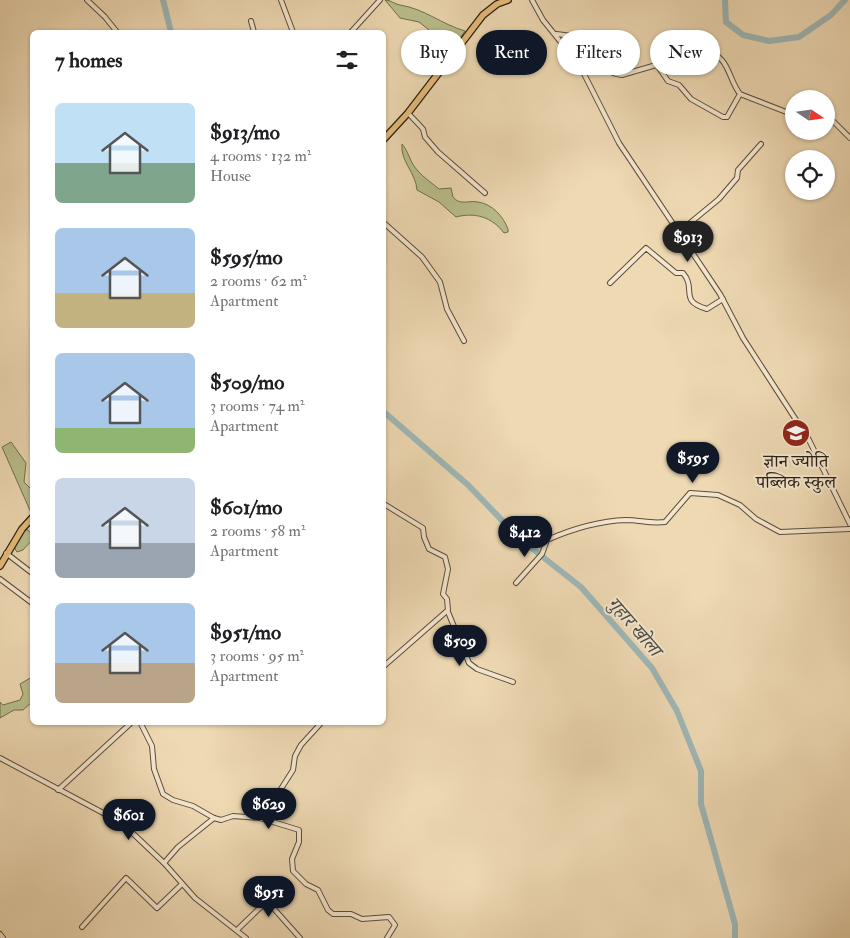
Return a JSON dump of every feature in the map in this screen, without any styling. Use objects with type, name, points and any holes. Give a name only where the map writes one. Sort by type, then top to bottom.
[{"type":"main road","points":[[386,136],[408,113],[483,15],[497,4],[508,0]]},
{"type":"main road","points":[[0,566],[6,553],[30,520]]},
{"type":"street","points":[[87,0],[105,17],[115,30]]},
{"type":"street","points":[[281,0],[292,30]]},
{"type":"street","points":[[353,30],[380,0]]},
{"type":"street","points":[[532,0],[543,20],[580,66],[620,143],[723,299],[743,338],[809,440],[850,524]]},
{"type":"street","points":[[251,21],[253,30]]},
{"type":"street","points":[[556,34],[582,40],[592,50],[603,67],[615,74],[629,75],[650,67]]},
{"type":"street","points":[[720,57],[740,94],[785,112]]},
{"type":"street","points":[[664,75],[668,81],[679,86],[690,99],[723,117],[727,117],[740,94]]},
{"type":"street","points":[[408,113],[423,129],[424,137],[438,152],[485,193]]},
{"type":"street","points":[[835,123],[850,138]]},
{"type":"street","points":[[679,232],[719,199],[737,178],[738,170],[761,144]]},
{"type":"street","points":[[386,225],[422,257],[440,282],[447,309],[464,341]]},
{"type":"street","points":[[610,283],[646,248],[676,273],[683,273],[688,278],[689,298],[696,306],[707,309],[723,299]]},
{"type":"street","points":[[516,583],[542,554],[547,540],[580,527],[627,520],[650,524],[665,522],[690,493],[718,495],[740,505],[756,519],[780,532],[850,529]]},
{"type":"street","points":[[386,505],[424,528],[424,537],[429,550],[446,559],[448,569],[443,594],[447,599],[448,612],[469,663],[477,669],[513,682]]},
{"type":"street","points":[[6,553],[30,571]]},
{"type":"street","points":[[0,580],[30,602]]},
{"type":"street","points":[[386,664],[419,634],[448,612]]},
{"type":"street","points":[[58,790],[129,725]]},
{"type":"street","points":[[142,725],[152,746],[154,769],[163,794],[221,820],[240,816],[260,818],[298,830],[299,842],[292,859],[293,872],[306,884],[318,890],[328,910],[333,914],[351,914],[362,919],[388,917],[395,925],[387,938]]},
{"type":"street","points":[[260,818],[263,814],[275,814],[279,792],[290,777],[301,745],[319,725]]},
{"type":"street","points":[[0,758],[122,823],[164,863],[195,898],[246,938]]},
{"type":"street","points":[[164,863],[178,847],[214,818]]},
{"type":"street","points":[[82,927],[126,878],[157,908],[182,884]]},
{"type":"street","points":[[237,930],[267,901],[300,938]]},
{"type":"street","points":[[0,934],[3,938]]},
{"type":"green space","points":[[385,0],[417,10],[462,30],[428,30],[419,22],[400,18]]},
{"type":"green space","points":[[402,144],[420,174],[439,189],[451,188],[453,197],[458,201],[478,202],[488,205],[503,220],[508,232],[504,233],[494,223],[483,217],[470,215],[456,217],[439,202],[417,190],[414,178],[403,156]]},
{"type":"green space","points":[[11,442],[26,463],[24,482],[30,488],[30,510],[2,447]]},
{"type":"green space","points":[[26,529],[30,532],[30,542],[23,550],[17,552],[14,547]]},
{"type":"green space","points":[[30,678],[30,704],[23,710],[14,710],[0,718],[0,702],[3,705],[20,700],[23,694],[20,684]]},
{"type":"waterway","name":"गुहार खोला","points":[[163,0],[170,30]]},
{"type":"waterway","points":[[725,0],[726,22],[743,35],[769,41],[799,37],[831,15],[845,0]]},
{"type":"waterway","name":"गुहार खोला","points":[[386,414],[468,485],[520,539],[581,587],[652,668],[677,711],[701,771],[701,804],[735,924],[735,938]]},
{"type":"place","name":"ज्ञान ज्योति पब्लिक स्कुल","points":[[796,433]]}]
